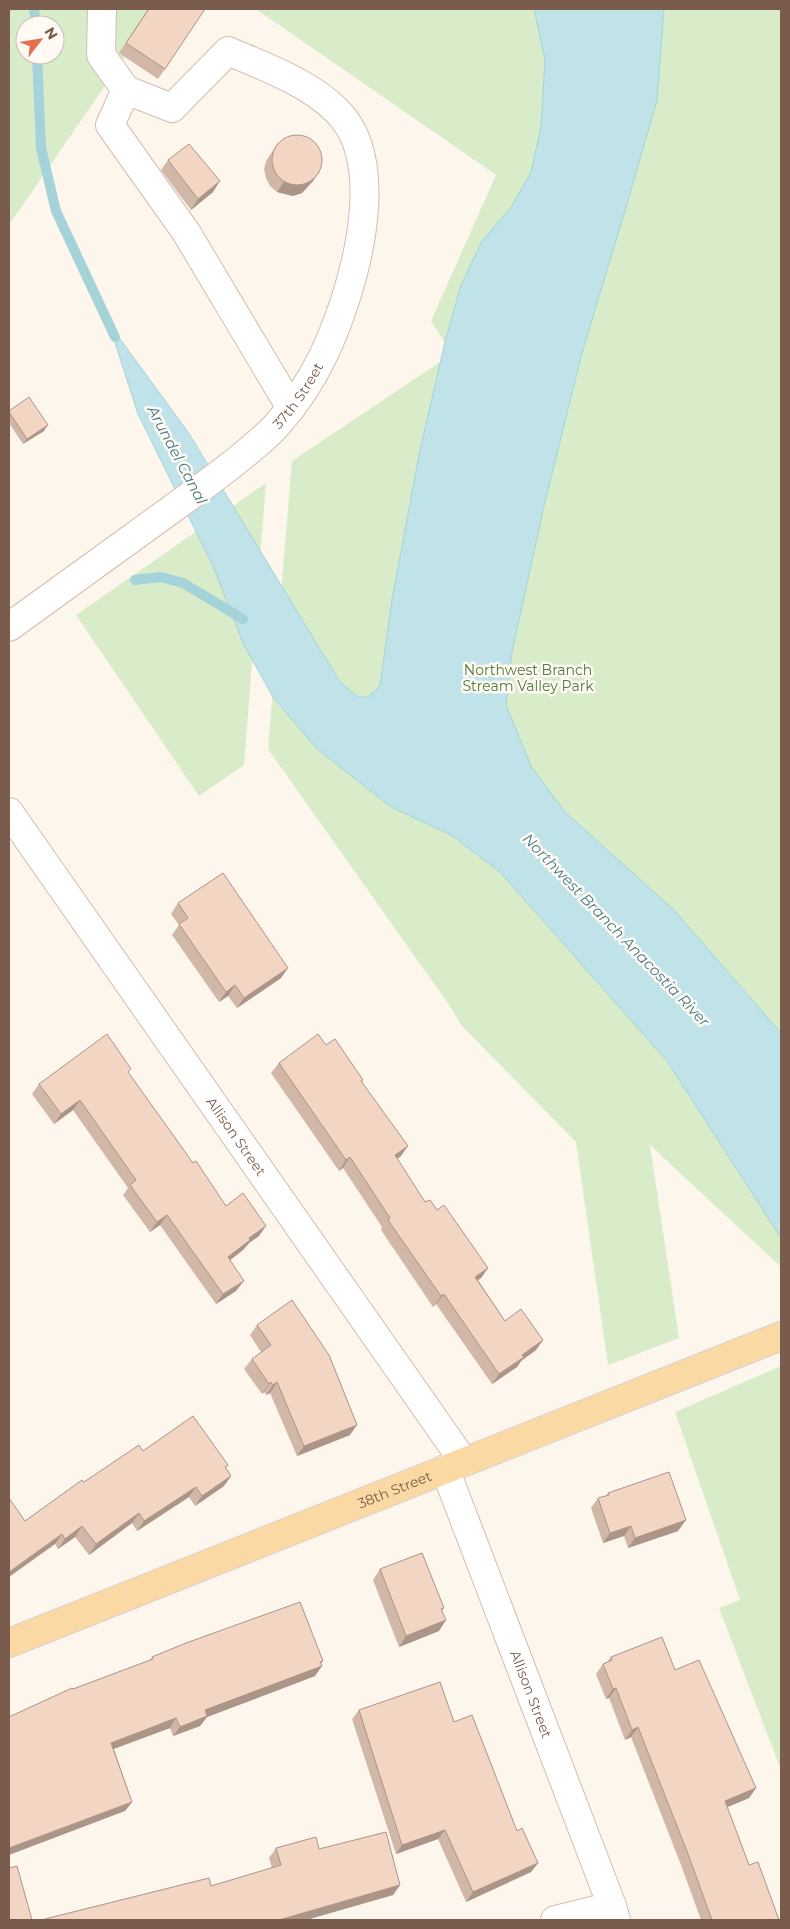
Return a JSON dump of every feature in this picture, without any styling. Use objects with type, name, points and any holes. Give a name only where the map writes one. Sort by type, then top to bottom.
[{"type":"main road","name":"38th Street","points":[[9,1643],[781,1336]]},
{"type":"street","points":[[102,9],[101,55],[126,90],[110,125],[186,232],[291,408]]},
{"type":"street","name":"37th Street","points":[[9,627],[230,467],[275,428],[303,392],[323,355],[340,315],[356,258],[364,210],[364,175],[357,143],[351,128],[338,111],[315,93],[280,74],[228,51],[172,108],[126,90]]},
{"type":"street","name":"Allison Street","points":[[9,812],[455,1466],[614,1913]]},
{"type":"street","points":[[555,1920],[614,1913]]},
{"type":"green space","points":[[9,9],[158,9],[9,225]]},
{"type":"green space","name":"Northwest Branch Stream Valley Park","points":[[256,9],[781,9],[781,1267],[650,1145],[679,1338],[608,1365],[576,1142],[462,1026],[268,749],[292,461],[452,354],[431,321],[496,175]]},
{"type":"green space","points":[[266,483],[244,765],[199,796],[76,615]]},
{"type":"green space","points":[[781,1366],[781,1770],[719,1608],[740,1600],[675,1412]]},
{"type":"water","name":"Northwest Branch Anacostia River","points":[[534,9],[664,9],[657,100],[582,353],[544,506],[512,652],[506,705],[532,768],[565,812],[674,910],[781,1033],[781,1238],[667,1061],[500,872],[451,835],[391,807],[316,748],[273,697],[244,645],[213,566],[138,414],[109,324],[188,432],[340,682],[358,697],[368,697],[380,686],[392,600],[419,455],[445,342],[461,285],[482,241],[512,206],[531,172],[541,127],[545,60]]},
{"type":"building","points":[[149,9],[205,9],[165,69],[126,43]]},
{"type":"building","points":[[292,135],[302,135],[315,142],[322,155],[322,165],[315,178],[302,185],[292,185],[283,181],[276,174],[272,165],[272,155],[276,146],[283,139]]},
{"type":"building","points":[[189,144],[220,181],[198,199],[168,160]]},
{"type":"building","points":[[29,397],[48,425],[27,439],[9,411]]},
{"type":"building","points":[[223,873],[288,968],[244,998],[235,985],[226,992],[179,924],[188,918],[178,903]]},
{"type":"building","points":[[107,1034],[131,1069],[128,1072],[193,1163],[196,1161],[226,1206],[243,1193],[266,1226],[228,1257],[244,1281],[223,1294],[167,1215],[157,1222],[130,1185],[136,1180],[80,1100],[61,1114],[39,1084]]},
{"type":"building","points":[[318,1034],[326,1045],[335,1039],[363,1080],[361,1081],[408,1146],[395,1155],[425,1202],[430,1200],[437,1210],[444,1205],[488,1268],[475,1277],[505,1321],[521,1309],[543,1340],[522,1355],[524,1357],[499,1374],[444,1294],[441,1296],[388,1220],[390,1218],[350,1157],[346,1160],[279,1063]]},
{"type":"building","points":[[292,1300],[329,1355],[357,1425],[304,1446],[277,1382],[273,1385],[271,1382],[269,1384],[252,1359],[271,1345],[257,1325]]},
{"type":"building","points":[[193,1416],[228,1465],[225,1467],[231,1476],[202,1496],[196,1487],[144,1521],[139,1513],[96,1544],[82,1526],[65,1539],[62,1534],[9,1572],[9,1498],[25,1521],[82,1480],[84,1482],[139,1445],[143,1451]]},
{"type":"building","points":[[669,1472],[686,1520],[635,1538],[631,1526],[610,1533],[598,1498]]},
{"type":"building","points":[[422,1553],[444,1608],[441,1609],[446,1620],[406,1636],[380,1569]]},
{"type":"building","points":[[300,1602],[323,1661],[320,1662],[322,1666],[205,1710],[207,1716],[180,1727],[176,1718],[111,1743],[132,1802],[9,1848],[9,1717],[72,1688],[153,1659],[152,1657],[186,1643]]},
{"type":"building","points":[[662,1637],[675,1670],[699,1660],[756,1788],[725,1801],[749,1865],[758,1862],[779,1920],[712,1920],[638,1727],[632,1730],[616,1688],[613,1689],[603,1664],[612,1660],[611,1657]]},
{"type":"building","points":[[440,1682],[454,1722],[472,1715],[517,1831],[522,1828],[538,1863],[473,1892],[445,1830],[402,1845],[359,1710]]},
{"type":"building","points":[[386,1832],[400,1885],[279,1920],[41,1920],[209,1878],[211,1886],[281,1865],[276,1848],[316,1837],[319,1849]]},
{"type":"building","points":[[17,1866],[32,1920],[9,1920],[9,1868]]},
{"type":"waterway","name":"Arundel Canal","points":[[34,9],[35,15]]},
{"type":"waterway","name":"Arundel Canal","points":[[37,65],[41,148],[56,211],[115,337]]},
{"type":"waterway","points":[[135,580],[161,577],[183,583],[243,619]]}]
